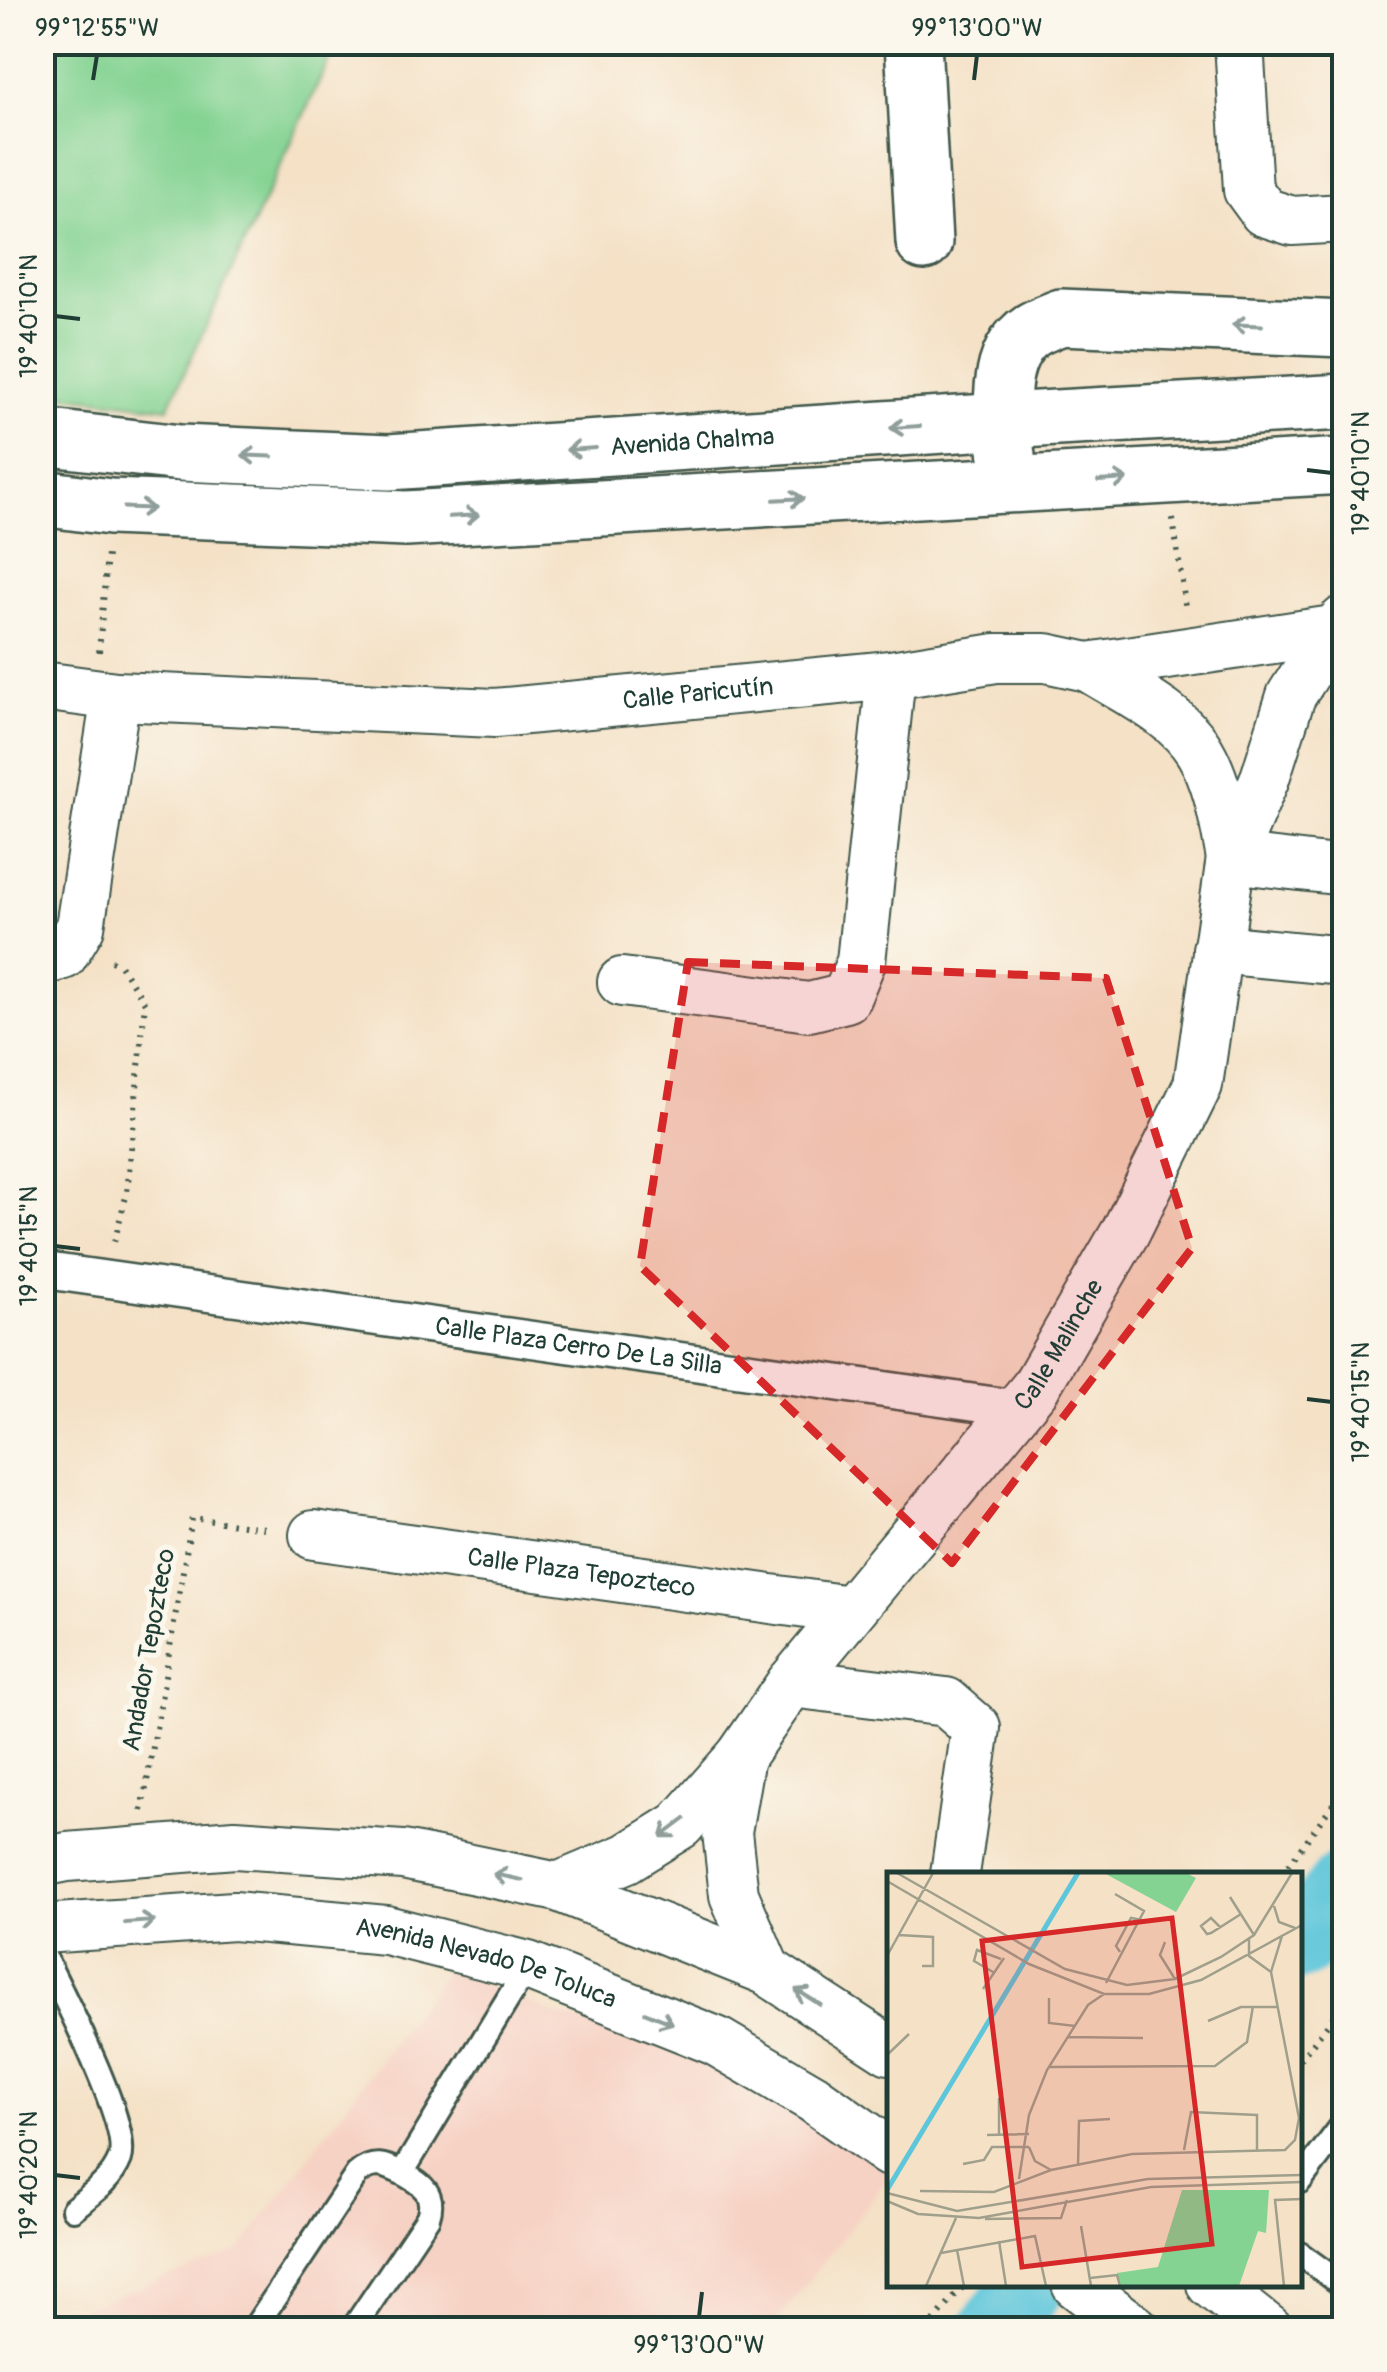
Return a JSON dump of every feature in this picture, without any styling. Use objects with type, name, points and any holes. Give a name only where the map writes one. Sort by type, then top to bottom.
[{"type":"main road","points":[[913,42],[924,242]]},
{"type":"main road","points":[[1010,486],[1003,421],[1003,369],[1028,332],[1060,317],[1344,329]]},
{"type":"main road","name":"Avenida Chalma","points":[[42,437],[180,453],[389,462],[1344,402]]},
{"type":"main road","points":[[42,498],[110,506],[406,520],[1344,466]]},
{"type":"street","points":[[1239,42],[1248,190],[1264,212],[1292,221],[1344,218]]},
{"type":"street","name":"Calle Paricutín","points":[[42,686],[106,694],[495,713],[891,675],[996,658],[1046,658],[1088,668],[1339,625]]},
{"type":"street","name":"Calle Malinche","points":[[558,1887],[627,1858],[680,1825],[740,1757],[791,1683],[1035,1388],[1126,1231],[1198,1085],[1231,858],[1265,778],[1291,696],[1339,625]]},
{"type":"street","name":"Calle Malinche","points":[[1088,668],[1172,721],[1200,752],[1219,798],[1231,858]]},
{"type":"street","points":[[622,982],[809,1006],[846,998],[862,962],[891,675]]},
{"type":"street","points":[[59,952],[80,927],[106,694]]},
{"type":"street","points":[[1231,858],[1344,871]]},
{"type":"street","points":[[1217,949],[1344,962]]},
{"type":"street","name":"Calle Plaza Cerro De La Silla","points":[[42,1270],[1015,1408]]},
{"type":"street","name":"Calle Plaza Tepozteco","points":[[314,1535],[850,1610]]},
{"type":"street","points":[[791,1683],[946,1702],[976,1728],[955,1872]]},
{"type":"street","name":"Calle Malinche","points":[[740,1757],[727,1832],[734,1896],[766,1970]]},
{"type":"street","points":[[42,1862],[235,1844],[403,1855],[558,1887],[766,1970],[887,2048]]},
{"type":"street","name":"Avenida Nevado De Toluca","points":[[42,1929],[234,1916],[386,1930],[528,1966],[716,2040],[813,2098],[887,2150]]},
{"type":"street","points":[[1214,2287],[1269,2330]]},
{"type":"street","points":[[1087,2292],[1136,2330]]},
{"type":"lane","points":[[42,1952],[118,2118],[122,2156],[106,2182],[72,2208]]},
{"type":"lane","points":[[402,2173],[528,1966]]},
{"type":"lane","points":[[1302,2179],[1340,2139]]},
{"type":"lane","points":[[253,2330],[357,2174],[366,2166],[377,2164],[420,2183],[429,2193],[432,2205],[428,2217],[352,2330]]},
{"type":"lane","points":[[1302,2255],[1344,2286]]},
{"type":"path","points":[[1167,476],[1191,652]]},
{"type":"path","points":[[106,694],[110,506]]},
{"type":"path","points":[[59,952],[120,966],[145,1003],[128,1193],[105,1278]]},
{"type":"path","name":"Andador Tepozteco","points":[[135,1852],[192,1518],[314,1535]]},
{"type":"path","points":[[1283,1872],[1344,1789]]},
{"type":"path","points":[[1302,2057],[1344,2004]]},
{"type":"path","points":[[927,2330],[963,2287]]},
{"type":"highlighted area","points":[[688,962],[1106,978],[1192,1248],[952,1563],[640,1266]]},
{"type":"shaded area","points":[[447,1969],[560,2016],[722,2052],[887,2147],[887,2180],[771,2329],[43,2330],[43,2322],[239,2251]]},
{"type":"green space","points":[[43,42],[337,43],[168,408],[43,393]]},
{"type":"waterway","points":[[1302,1941],[1344,1887]]},
{"type":"waterway","points":[[995,2330],[1028,2287]]}]
